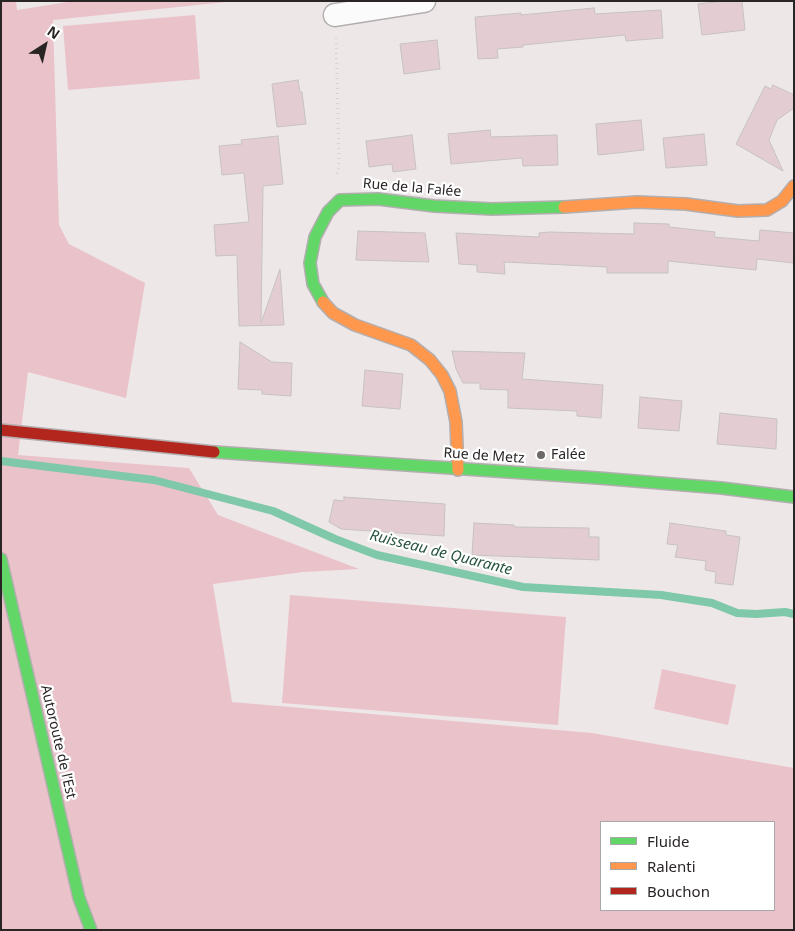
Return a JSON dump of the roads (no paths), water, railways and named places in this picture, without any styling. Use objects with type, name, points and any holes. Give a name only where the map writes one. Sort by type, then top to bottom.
[{"type":"main road","name":"Rue de la Falée","points":[[458,470],[456,422],[450,391],[430,360],[411,345],[347,321],[332,313],[321,300],[313,284],[310,263],[315,237],[328,212],[340,200],[357,198],[434,206],[492,209],[544,209],[637,202],[686,204],[738,211],[767,210],[782,201],[794,186]]},
{"type":"main road","name":"Rue de Metz","points":[[1,430],[232,454],[711,487],[794,497]]},
{"type":"main road","name":"Autoroute de l’Est","points":[[1,559],[79,898],[91,930]]},
{"type":"street","points":[[335,15],[424,1]]},
{"type":"waterway","name":"Ruisseau de Quarante","points":[[1,461],[154,480],[273,511],[335,539],[377,555],[523,587],[661,595],[712,603],[737,613],[785,612],[794,614]]},
{"type":"place","name":"Falée","points":[[541,455]]}]
